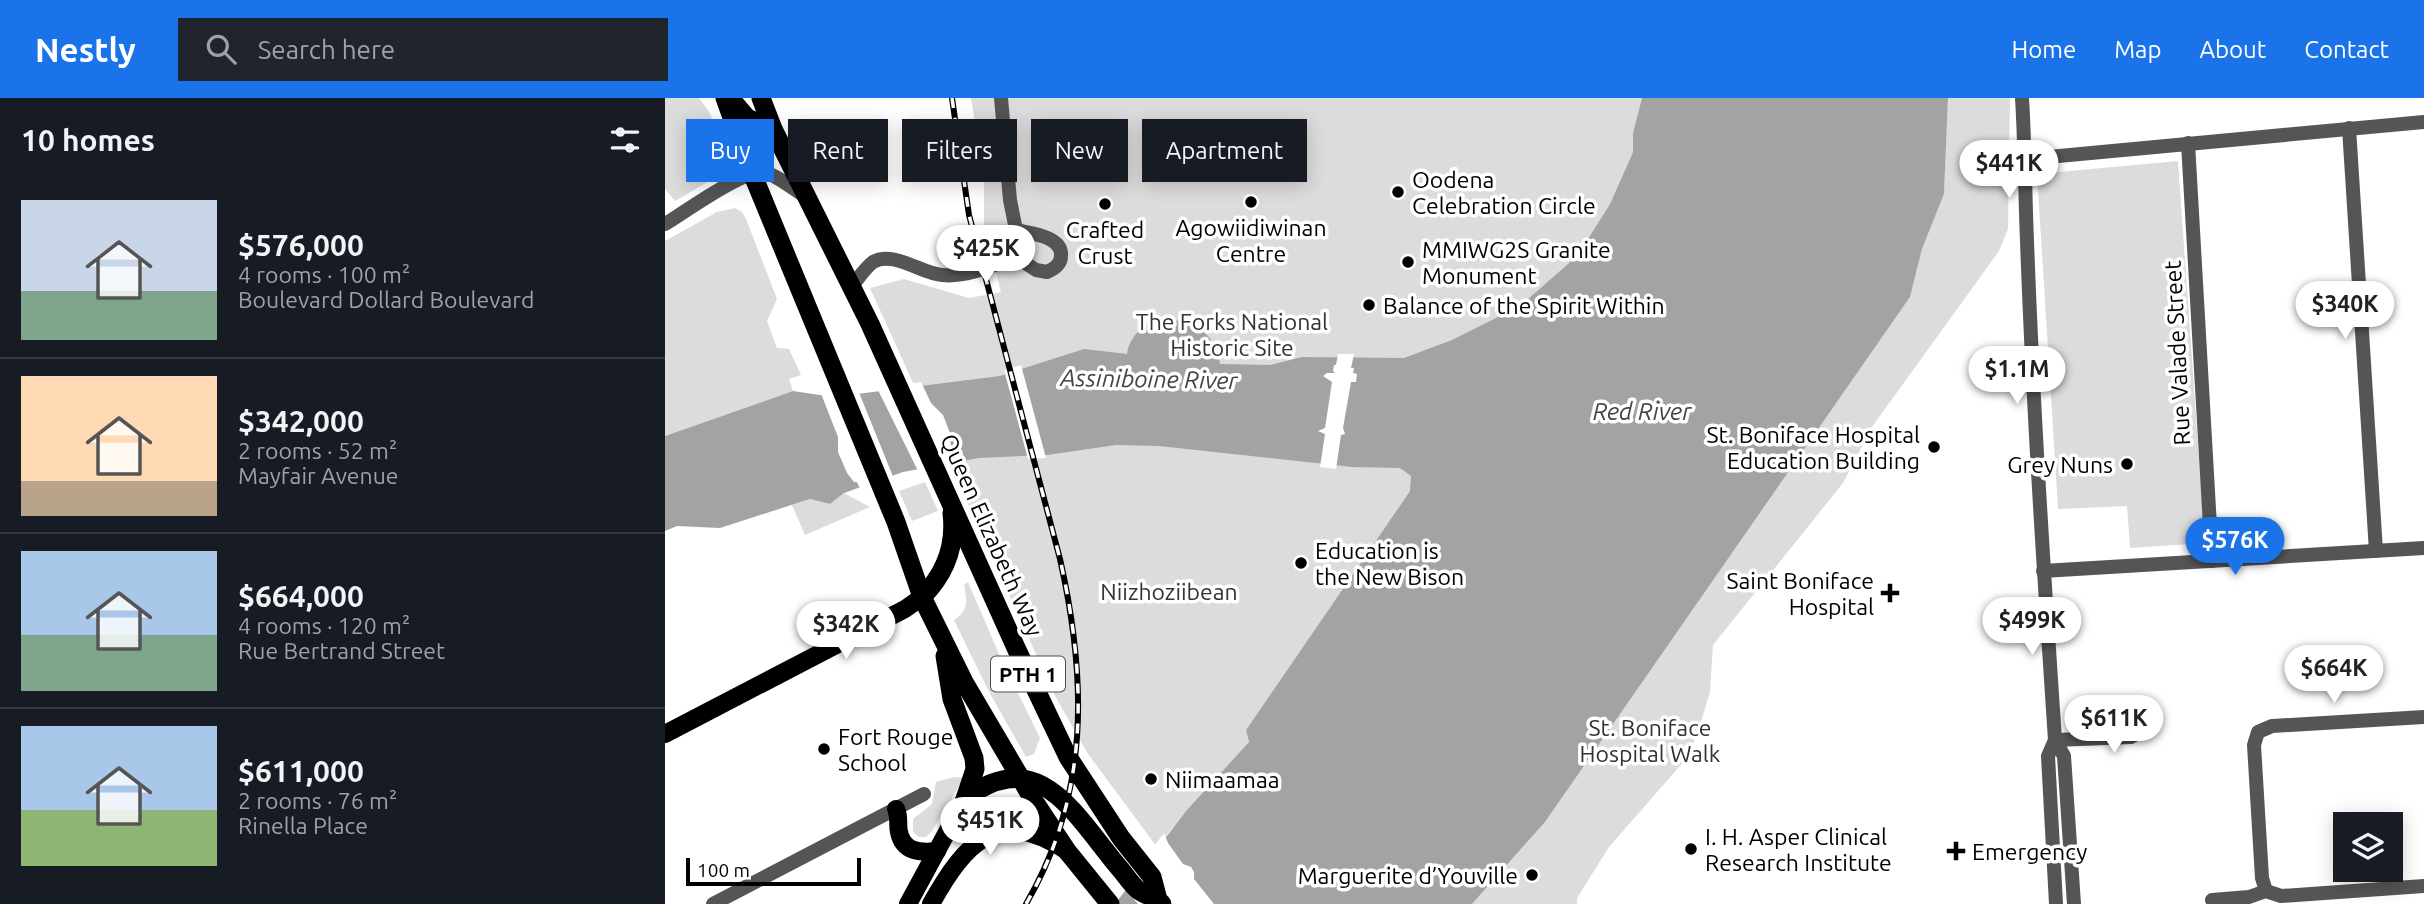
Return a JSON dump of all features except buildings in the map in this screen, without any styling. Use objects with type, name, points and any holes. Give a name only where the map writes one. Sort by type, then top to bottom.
[{"type":"highway","name":"PTH 1","points":[[725,98],[733,119]]},
{"type":"highway","points":[[730,98],[749,119]]},
{"type":"highway","name":"PTH 1","points":[[761,98],[769,119]]},
{"type":"highway","name":"PTH 1","points":[[774,131],[851,287]]},
{"type":"highway","name":"PTH 1","points":[[756,182],[896,522],[922,597],[942,638],[964,682],[1067,851],[1110,904]]},
{"type":"highway","name":"Queen Elizabeth Way","points":[[851,287],[1068,757],[1121,838],[1152,877],[1160,902]]},
{"type":"highway","points":[[922,597],[936,583],[947,561],[953,523],[951,502]]},
{"type":"highway","points":[[942,638],[951,699],[974,758],[975,769],[965,799]]},
{"type":"highway","points":[[965,799],[992,782],[1022,779],[1042,784],[1056,792],[1138,890],[1160,902]]},
{"type":"main road","points":[[665,734],[905,609],[922,597]]},
{"type":"main road","points":[[908,904],[965,799]]},
{"type":"main road","points":[[896,809],[900,817],[898,831],[904,844],[917,852],[937,851]]},
{"type":"main road","points":[[931,904],[960,857],[987,837],[1010,831],[1026,831],[1048,839],[1067,851]]},
{"type":"street","points":[[1001,98],[1010,200],[1016,230],[1016,257]]},
{"type":"street","points":[[2022,98],[2043,571],[2055,740],[2049,756],[2056,900],[2074,899],[2064,756],[2055,740]]},
{"type":"street","points":[[2026,159],[2424,122]]},
{"type":"street","points":[[2349,128],[2376,551]]},
{"type":"street","name":"Rue Valade Street","points":[[2188,143],[2212,561]]},
{"type":"street","points":[[774,178],[807,198]]},
{"type":"street","points":[[665,224],[731,182]]},
{"type":"street","points":[[851,287],[875,261],[889,259],[931,274],[952,275],[1016,257],[1036,270],[1047,272],[1059,264],[1062,253],[1058,245],[1044,237],[1016,230]]},
{"type":"street","points":[[2043,571],[2424,548]]},
{"type":"street","points":[[2266,891],[2262,878],[2254,758],[2254,739],[2257,732],[2272,726],[2424,717]]},
{"type":"street","points":[[2055,740],[2131,737],[2138,733],[2140,725]]},
{"type":"street","points":[[713,904],[925,794]]},
{"type":"street","points":[[2212,900],[2249,897],[2266,891],[2281,896],[2424,886]]},
{"type":"green space","points":[[665,98],[699,98],[712,119],[686,119],[686,182],[708,182],[675,201],[665,189]]},
{"type":"green space","name":"The Forks National Historic Site","points":[[971,98],[1642,98],[1633,133],[1633,152],[1610,204],[1577,256],[1520,306],[1410,491],[1246,730],[1249,742],[1157,847],[1088,754],[1055,696],[870,288],[904,279],[969,298],[1001,292],[984,227],[984,182],[1017,182],[1017,119],[974,119]]},
{"type":"green space","name":"St. Boniface Hospital Walk","points":[[1948,98],[2010,98],[2008,229],[1999,251],[1872,427],[1843,483],[1713,645],[1710,692],[1697,735],[1686,759],[1609,847],[1577,898],[1577,904],[1472,904],[1545,822],[1910,297],[1922,249],[1944,194]]},
{"type":"green space","points":[[2178,161],[2205,543],[2130,548],[2127,506],[2058,509],[2037,174]]},
{"type":"green space","points":[[735,208],[742,212],[746,219],[777,299],[767,321],[777,348],[789,349],[801,375],[789,379],[793,391],[665,436],[665,241],[717,212]]},
{"type":"green space","points":[[925,482],[938,511],[912,521],[899,491]]},
{"type":"green space","points":[[844,493],[870,507],[805,535],[792,505],[810,499],[830,504]]},
{"type":"green space","points":[[968,582],[1002,661],[1040,738],[1034,754],[1026,757],[988,690],[954,620],[965,609],[964,585]]},
{"type":"green space","points":[[954,777],[964,778],[932,831],[926,837],[919,837],[913,832],[913,819],[932,804],[936,782]]},
{"type":"water","name":"Red River","points":[[1642,98],[1948,98],[1944,194],[1922,249],[1910,297],[1545,822],[1472,904],[1115,904],[1186,811],[1249,742],[1246,730],[1410,491],[1411,476],[1400,468],[1352,467],[1159,446],[1116,445],[1047,455],[979,458],[903,472],[844,493],[830,504],[810,499],[720,528],[677,526],[665,531],[665,436],[793,391],[833,397],[1000,376],[1084,349],[1127,354],[1133,338],[1144,327],[1159,321],[1175,320],[1190,324],[1204,333],[1215,346],[1220,364],[1270,365],[1302,357],[1404,358],[1452,340],[1520,306],[1577,256],[1610,204],[1633,152],[1633,133]]},
{"type":"pier","points":[[1338,354],[1354,354],[1351,368],[1354,368],[1353,373],[1357,374],[1356,382],[1351,382],[1343,428],[1345,434],[1341,435],[1336,469],[1320,467],[1325,434],[1318,431],[1325,428],[1332,382],[1323,376],[1335,373],[1333,371]]},
{"type":"pier","points":[[1021,365],[1046,458],[1028,459],[1004,370]]},
{"type":"pier","points":[[921,382],[931,403],[943,415],[958,466],[919,473],[877,388]]},
{"type":"pier","points":[[858,390],[894,479],[861,491],[857,482],[847,473],[838,452],[838,437],[820,391],[833,393]]},
{"type":"pier","points":[[1164,833],[1183,864],[1191,867],[1194,879],[1214,904],[1138,904],[1123,887]]},
{"type":"railway","points":[[952,98],[969,215],[1060,559],[1075,648],[1078,692],[1072,778],[1062,821],[1047,863],[1026,904]]},
{"type":"place","name":"Oodena Celebration Circle","points":[[1398,192]]},
{"type":"place","name":"Agowiidiwinan Centre","points":[[1251,202]]},
{"type":"place","name":"Crafted Crust","points":[[1105,204]]},
{"type":"place","name":"MMIWG2S Granite Monument","points":[[1408,262]]},
{"type":"place","name":"Balance of the Spirit Within","points":[[1369,305]]},
{"type":"place","name":"St. Boniface Hospital Education Building","points":[[1934,447]]},
{"type":"place","name":"Grey Nuns","points":[[2127,464]]},
{"type":"place","name":"Education is the New Bison","points":[[1301,563]]},
{"type":"place","name":"Saint Boniface Hospital","points":[[1890,593]]},
{"type":"place","name":"Fort Rouge School","points":[[824,749]]},
{"type":"place","name":"Niimaamaa","points":[[1151,779]]},
{"type":"place","name":"I. H. Asper Clinical Research Institute","points":[[1691,849]]},
{"type":"place","name":"Emergency","points":[[1956,851]]},
{"type":"place","name":"Marguerite d’Youville","points":[[1532,875]]},
{"type":"water label","name":"Assiniboine River","points":[[1149,379]]},
{"type":"park label","name":"Niizhoziibean","points":[[1169,591]]}]
